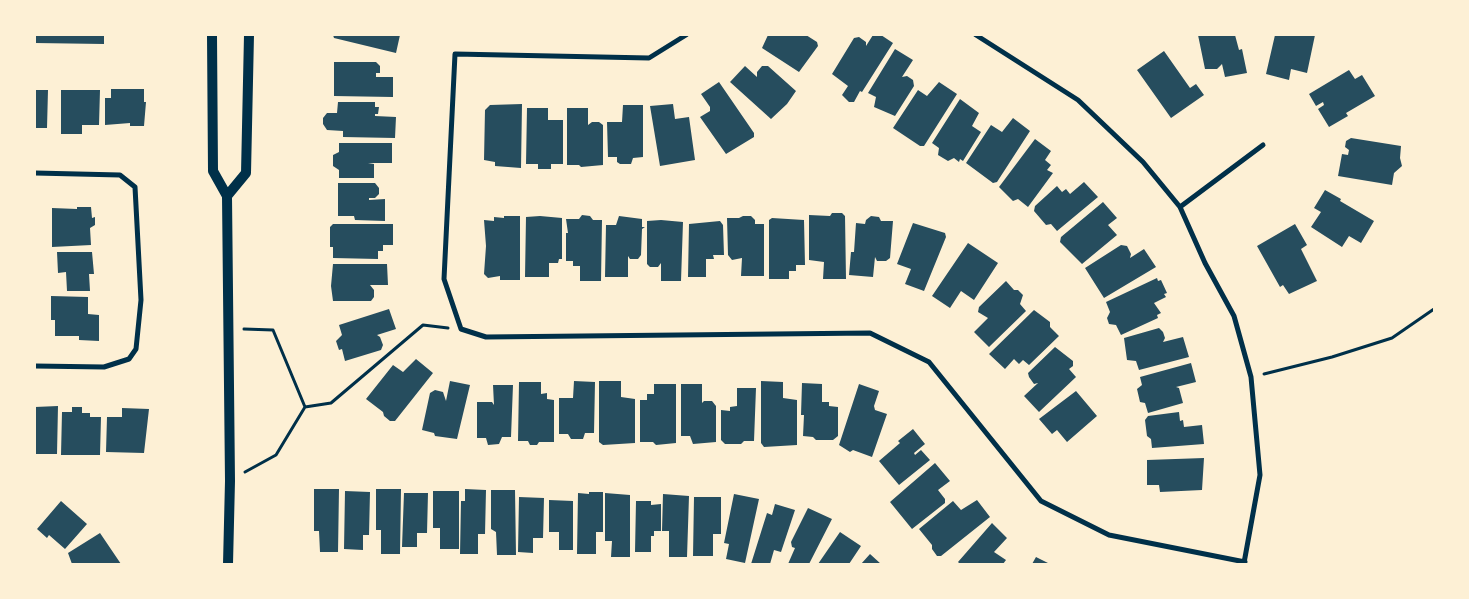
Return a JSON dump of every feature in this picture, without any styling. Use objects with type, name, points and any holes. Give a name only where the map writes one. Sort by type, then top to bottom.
[{"type":"main road","points":[[212,35],[213,170],[227,196],[230,481],[228,564]]},
{"type":"main road","points":[[227,196],[246,173],[249,35]]},
{"type":"street","points":[[686,35],[649,58],[455,54],[444,279],[461,330],[486,337],[870,333],[928,362],[1041,501],[1109,535],[1244,563],[1260,475],[1251,377],[1234,316],[1205,263],[1180,207],[1142,162],[1078,100],[976,35]]},
{"type":"street","points":[[1180,207],[1263,145]]},
{"type":"street","points":[[35,173],[120,175],[135,187],[141,300],[136,349],[129,359],[104,367],[35,366]]},
{"type":"path","points":[[1251,377],[1332,358],[1392,338],[1434,309]]},
{"type":"path","points":[[305,407],[331,403],[423,325],[461,330]]},
{"type":"path","points":[[229,328],[272,330],[305,407]]},
{"type":"path","points":[[230,481],[276,455],[305,407]]},
{"type":"building","points":[[35,35],[104,35],[104,44],[35,43]]},
{"type":"building","points":[[333,35],[400,35],[396,53],[334,38]]},
{"type":"building","points":[[768,35],[806,35],[817,42],[818,46],[799,72],[762,48]]},
{"type":"building","points":[[873,35],[881,35],[893,43],[862,92],[860,91],[854,102],[849,102],[842,95],[848,86],[832,74],[854,38],[859,37],[866,42],[866,46]]},
{"type":"building","points":[[1198,35],[1235,35],[1239,50],[1242,49],[1247,73],[1225,77],[1222,64],[1217,69],[1205,69]]},
{"type":"building","points":[[1275,35],[1315,35],[1307,73],[1291,69],[1289,80],[1266,74]]},
{"type":"building","points":[[895,49],[913,60],[902,77],[907,76],[913,80],[914,86],[895,116],[874,107],[876,97],[868,93]]},
{"type":"building","points":[[1164,51],[1190,88],[1196,84],[1204,95],[1171,118],[1137,70]]},
{"type":"building","points":[[334,62],[376,62],[380,66],[380,73],[376,73],[376,77],[393,77],[393,97],[334,96]]},
{"type":"building","points":[[745,66],[757,77],[757,72],[762,66],[768,66],[796,91],[787,104],[771,119],[730,82]]},
{"type":"building","points":[[1349,70],[1355,79],[1362,75],[1375,96],[1346,113],[1348,116],[1329,127],[1318,109],[1324,105],[1323,102],[1316,106],[1309,94]]},
{"type":"building","points":[[719,82],[754,133],[754,137],[726,154],[700,117],[710,111],[710,107],[701,94]]},
{"type":"building","points":[[939,82],[957,94],[924,146],[920,146],[893,128],[918,90],[927,96]]},
{"type":"building","points":[[111,89],[144,89],[144,102],[146,102],[144,126],[130,126],[130,123],[105,125],[105,98],[111,98]]},
{"type":"building","points":[[35,90],[48,90],[47,128],[35,128]]},
{"type":"building","points":[[61,90],[100,90],[99,125],[82,125],[82,134],[61,134]]},
{"type":"building","points":[[960,99],[979,113],[972,126],[981,132],[963,161],[960,159],[959,162],[954,158],[948,161],[938,155],[939,148],[932,143]]},
{"type":"building","points":[[338,102],[375,102],[375,107],[379,107],[378,114],[375,114],[375,116],[396,117],[395,138],[343,137],[343,131],[327,130],[323,124],[323,118],[327,113],[337,113]]},
{"type":"building","points":[[522,104],[521,168],[495,166],[495,162],[484,160],[485,110],[490,105]]},
{"type":"building","points":[[673,104],[675,119],[689,117],[695,160],[660,166],[650,106]]},
{"type":"building","points":[[623,105],[643,105],[643,157],[633,158],[631,164],[620,164],[617,162],[617,157],[608,157],[607,122],[622,122]]},
{"type":"building","points":[[527,108],[548,108],[548,120],[563,120],[563,164],[551,164],[551,169],[538,169],[538,164],[526,164]]},
{"type":"building","points":[[567,108],[588,108],[588,125],[592,122],[599,122],[603,125],[603,165],[581,167],[579,165],[567,165]]},
{"type":"building","points":[[1013,118],[1030,131],[997,182],[993,183],[966,163],[991,125],[1002,132]]},
{"type":"building","points":[[1351,138],[1401,146],[1400,158],[1402,166],[1394,173],[1392,185],[1338,176],[1342,154],[1348,155],[1349,150],[1345,147],[1346,141]]},
{"type":"building","points":[[1035,139],[1051,151],[1045,160],[1051,165],[1047,170],[1053,173],[1028,207],[1018,199],[1013,201],[999,187]]},
{"type":"building","points":[[339,143],[392,143],[392,163],[368,163],[374,164],[374,178],[339,178],[339,170],[333,166],[333,155],[339,152]]},
{"type":"building","points":[[1084,182],[1098,197],[1057,231],[1051,224],[1046,225],[1034,211],[1035,206],[1057,186],[1062,192],[1066,189],[1070,194]]},
{"type":"building","points":[[338,183],[375,183],[379,188],[379,194],[375,198],[369,198],[369,200],[385,199],[385,221],[355,220],[354,216],[338,216]]},
{"type":"building","points":[[1325,190],[1374,221],[1361,243],[1349,236],[1342,247],[1311,227],[1321,212],[1314,208]]},
{"type":"building","points":[[1103,202],[1117,218],[1108,225],[1117,235],[1082,264],[1060,242],[1061,237]]},
{"type":"building","points":[[77,207],[91,207],[92,218],[95,217],[95,225],[90,228],[91,245],[52,247],[52,208],[77,209]]},
{"type":"building","points":[[832,213],[842,213],[845,216],[846,279],[823,279],[824,262],[809,260],[809,215],[830,216]]},
{"type":"building","points":[[582,215],[590,216],[593,220],[602,220],[601,281],[580,281],[580,266],[573,266],[573,261],[566,261],[566,233],[568,233],[566,219],[579,219]]},
{"type":"building","points":[[504,216],[520,216],[520,280],[500,280],[500,276],[488,278],[484,274],[486,246],[484,220],[494,221],[494,217],[504,218]]},
{"type":"building","points":[[619,216],[642,219],[642,227],[645,227],[642,229],[641,255],[638,259],[630,259],[628,256],[628,277],[605,277],[606,225],[616,225]]},
{"type":"building","points":[[751,216],[755,220],[755,224],[764,224],[764,276],[741,276],[742,258],[732,260],[728,255],[727,218]]},
{"type":"building","points":[[871,216],[879,217],[881,221],[893,221],[890,258],[886,261],[877,261],[875,257],[873,277],[849,275],[851,252],[854,252],[856,223],[865,224],[866,220]]},
{"type":"building","points":[[526,217],[562,218],[562,259],[559,259],[558,263],[549,263],[549,277],[525,277]]},
{"type":"building","points":[[772,218],[804,220],[805,265],[796,265],[796,271],[789,271],[789,279],[769,279],[769,220]]},
{"type":"building","points":[[647,221],[683,222],[681,281],[661,281],[661,263],[658,267],[650,267],[647,264]]},
{"type":"building","points":[[720,221],[723,225],[724,255],[713,255],[714,259],[706,259],[706,277],[688,277],[689,224]]},
{"type":"building","points":[[913,223],[945,233],[946,237],[924,291],[905,284],[911,269],[897,264]]},
{"type":"building","points":[[333,224],[393,224],[393,245],[383,245],[383,251],[378,251],[378,259],[333,258],[333,247],[330,247],[330,227]]},
{"type":"building","points":[[1295,224],[1307,245],[1301,249],[1317,281],[1289,294],[1283,285],[1280,287],[1257,246]]},
{"type":"building","points":[[968,243],[998,263],[974,300],[961,291],[950,308],[932,296]]},
{"type":"building","points":[[1121,245],[1127,246],[1131,254],[1130,258],[1144,249],[1156,267],[1104,298],[1085,268]]},
{"type":"building","points":[[57,252],[92,252],[94,274],[89,274],[90,291],[67,291],[66,272],[58,273]]},
{"type":"building","points":[[333,264],[387,264],[388,285],[370,285],[374,290],[374,297],[371,301],[333,301],[331,286]]},
{"type":"building","points":[[1157,278],[1158,281],[1161,280],[1167,293],[1164,294],[1166,297],[1154,303],[1161,313],[1157,315],[1158,318],[1121,335],[1116,325],[1109,324],[1107,318],[1110,312],[1106,302]]},
{"type":"building","points":[[1006,281],[1014,290],[1018,290],[1023,295],[1020,304],[1026,311],[989,347],[974,332],[988,318],[978,312],[979,307]]},
{"type":"building","points":[[51,296],[88,297],[88,314],[99,315],[99,341],[79,340],[79,336],[55,336],[55,320],[51,320]]},
{"type":"building","points":[[389,309],[396,329],[377,335],[380,337],[383,345],[381,350],[345,361],[342,349],[339,350],[336,341],[342,335],[339,325]]},
{"type":"building","points":[[1034,310],[1050,322],[1050,327],[1059,336],[1029,365],[1023,360],[1019,364],[1014,359],[1005,369],[989,354]]},
{"type":"building","points":[[1159,328],[1165,338],[1163,342],[1183,337],[1189,357],[1139,370],[1136,361],[1127,360],[1124,338]]},
{"type":"building","points":[[1055,347],[1073,361],[1073,366],[1069,369],[1076,377],[1039,412],[1024,396],[1038,383],[1034,384],[1028,373]]},
{"type":"building","points":[[416,359],[433,373],[395,421],[390,421],[384,416],[383,412],[366,399],[393,365],[403,372]]},
{"type":"building","points":[[1191,363],[1196,382],[1176,387],[1179,388],[1183,403],[1148,413],[1145,403],[1140,402],[1137,389],[1142,385],[1140,377]]},
{"type":"building","points":[[450,381],[470,385],[457,439],[435,436],[434,433],[422,430],[430,393],[435,390],[443,392],[446,401]]},
{"type":"building","points":[[574,381],[595,382],[594,433],[585,433],[583,439],[571,439],[568,434],[559,434],[559,398],[573,398]]},
{"type":"building","points":[[599,381],[621,381],[621,397],[635,399],[635,443],[603,445],[599,442]]},
{"type":"building","points":[[761,381],[783,382],[783,398],[797,400],[797,445],[764,447],[761,443]]},
{"type":"building","points":[[519,382],[541,382],[541,394],[547,393],[547,399],[554,400],[554,442],[539,442],[537,445],[530,445],[528,441],[518,441]]},
{"type":"building","points":[[802,383],[822,384],[822,402],[829,402],[829,406],[838,407],[838,436],[833,440],[816,440],[813,437],[803,436],[804,415],[801,415]]},
{"type":"building","points":[[654,384],[676,384],[676,443],[656,445],[653,442],[640,442],[640,400],[647,400],[647,394],[654,394]]},
{"type":"building","points":[[681,384],[702,384],[702,403],[704,401],[712,401],[716,406],[716,442],[693,444],[690,436],[681,436]]},
{"type":"building","points":[[859,384],[879,391],[874,406],[875,410],[887,414],[872,457],[853,450],[850,452],[839,445]]},
{"type":"building","points":[[493,385],[513,385],[511,437],[502,437],[499,444],[488,445],[486,438],[477,438],[477,402],[492,402],[494,405]]},
{"type":"building","points":[[737,388],[756,388],[754,441],[744,441],[741,444],[725,444],[721,440],[721,410],[730,411],[730,407],[737,406]]},
{"type":"building","points":[[1076,391],[1097,416],[1067,442],[1057,430],[1052,434],[1039,419]]},
{"type":"building","points":[[58,406],[57,454],[35,454],[35,407]]},
{"type":"building","points":[[72,407],[82,407],[82,413],[90,413],[90,417],[101,417],[100,455],[61,455],[62,412],[72,412]]},
{"type":"building","points":[[122,408],[149,409],[144,453],[106,452],[107,417],[122,417]]},
{"type":"building","points":[[1179,412],[1180,421],[1183,420],[1184,427],[1202,425],[1204,444],[1152,448],[1151,439],[1147,436],[1145,420],[1148,416]]},
{"type":"building","points":[[913,429],[925,444],[914,453],[915,455],[921,450],[930,460],[899,485],[879,461],[900,443],[898,441]]},
{"type":"building","points":[[1204,458],[1202,490],[1160,492],[1159,485],[1147,485],[1147,460]]},
{"type":"building","points":[[935,463],[950,481],[938,490],[945,499],[945,503],[912,529],[890,502]]},
{"type":"building","points":[[314,489],[339,489],[338,552],[320,552],[319,531],[314,531]]},
{"type":"building","points":[[376,489],[401,489],[400,554],[381,554],[381,530],[376,530]]},
{"type":"building","points":[[465,489],[486,490],[485,534],[478,534],[478,554],[460,554],[461,501],[465,501]]},
{"type":"building","points":[[491,490],[515,490],[516,555],[497,555],[496,532],[491,529]]},
{"type":"building","points":[[345,491],[370,492],[369,535],[363,535],[363,550],[344,549]]},
{"type":"building","points":[[433,491],[459,491],[459,549],[440,549],[440,528],[433,528]]},
{"type":"building","points":[[589,492],[603,492],[603,532],[596,532],[596,554],[577,554],[578,493],[589,494]]},
{"type":"building","points":[[404,493],[428,493],[427,533],[417,533],[417,547],[402,547]]},
{"type":"building","points":[[605,493],[630,495],[630,557],[611,557],[612,541],[605,541]]},
{"type":"building","points":[[663,494],[689,496],[687,557],[669,557],[669,531],[662,531]]},
{"type":"building","points":[[734,494],[759,499],[745,563],[726,559],[729,544],[724,543]]},
{"type":"building","points":[[519,497],[544,498],[543,538],[533,538],[533,553],[518,552]]},
{"type":"building","points":[[694,497],[721,497],[721,534],[713,534],[713,556],[693,556]]},
{"type":"building","points":[[549,500],[573,501],[573,550],[559,550],[559,532],[549,532]]},
{"type":"building","points":[[977,500],[990,517],[941,556],[937,556],[932,549],[932,545],[919,529],[953,501],[961,510]]},
{"type":"building","points":[[61,501],[87,524],[65,549],[49,535],[47,538],[37,529]]},
{"type":"building","points":[[636,501],[651,501],[651,505],[661,504],[661,531],[654,531],[654,536],[651,536],[651,552],[635,552]]},
{"type":"building","points":[[775,504],[795,510],[781,552],[774,550],[770,564],[751,564],[767,513],[772,515]]},
{"type":"building","points":[[808,508],[832,519],[809,564],[788,564],[795,548],[792,547],[791,542]]},
{"type":"building","points":[[992,523],[1007,538],[994,552],[1006,560],[1003,564],[960,564],[958,562]]},
{"type":"building","points":[[840,532],[861,546],[849,564],[818,564]]},
{"type":"building","points":[[100,533],[121,564],[72,564],[68,553]]},
{"type":"building","points":[[870,554],[881,564],[861,564]]},
{"type":"building","points":[[1036,557],[1050,564],[1032,564]]}]
